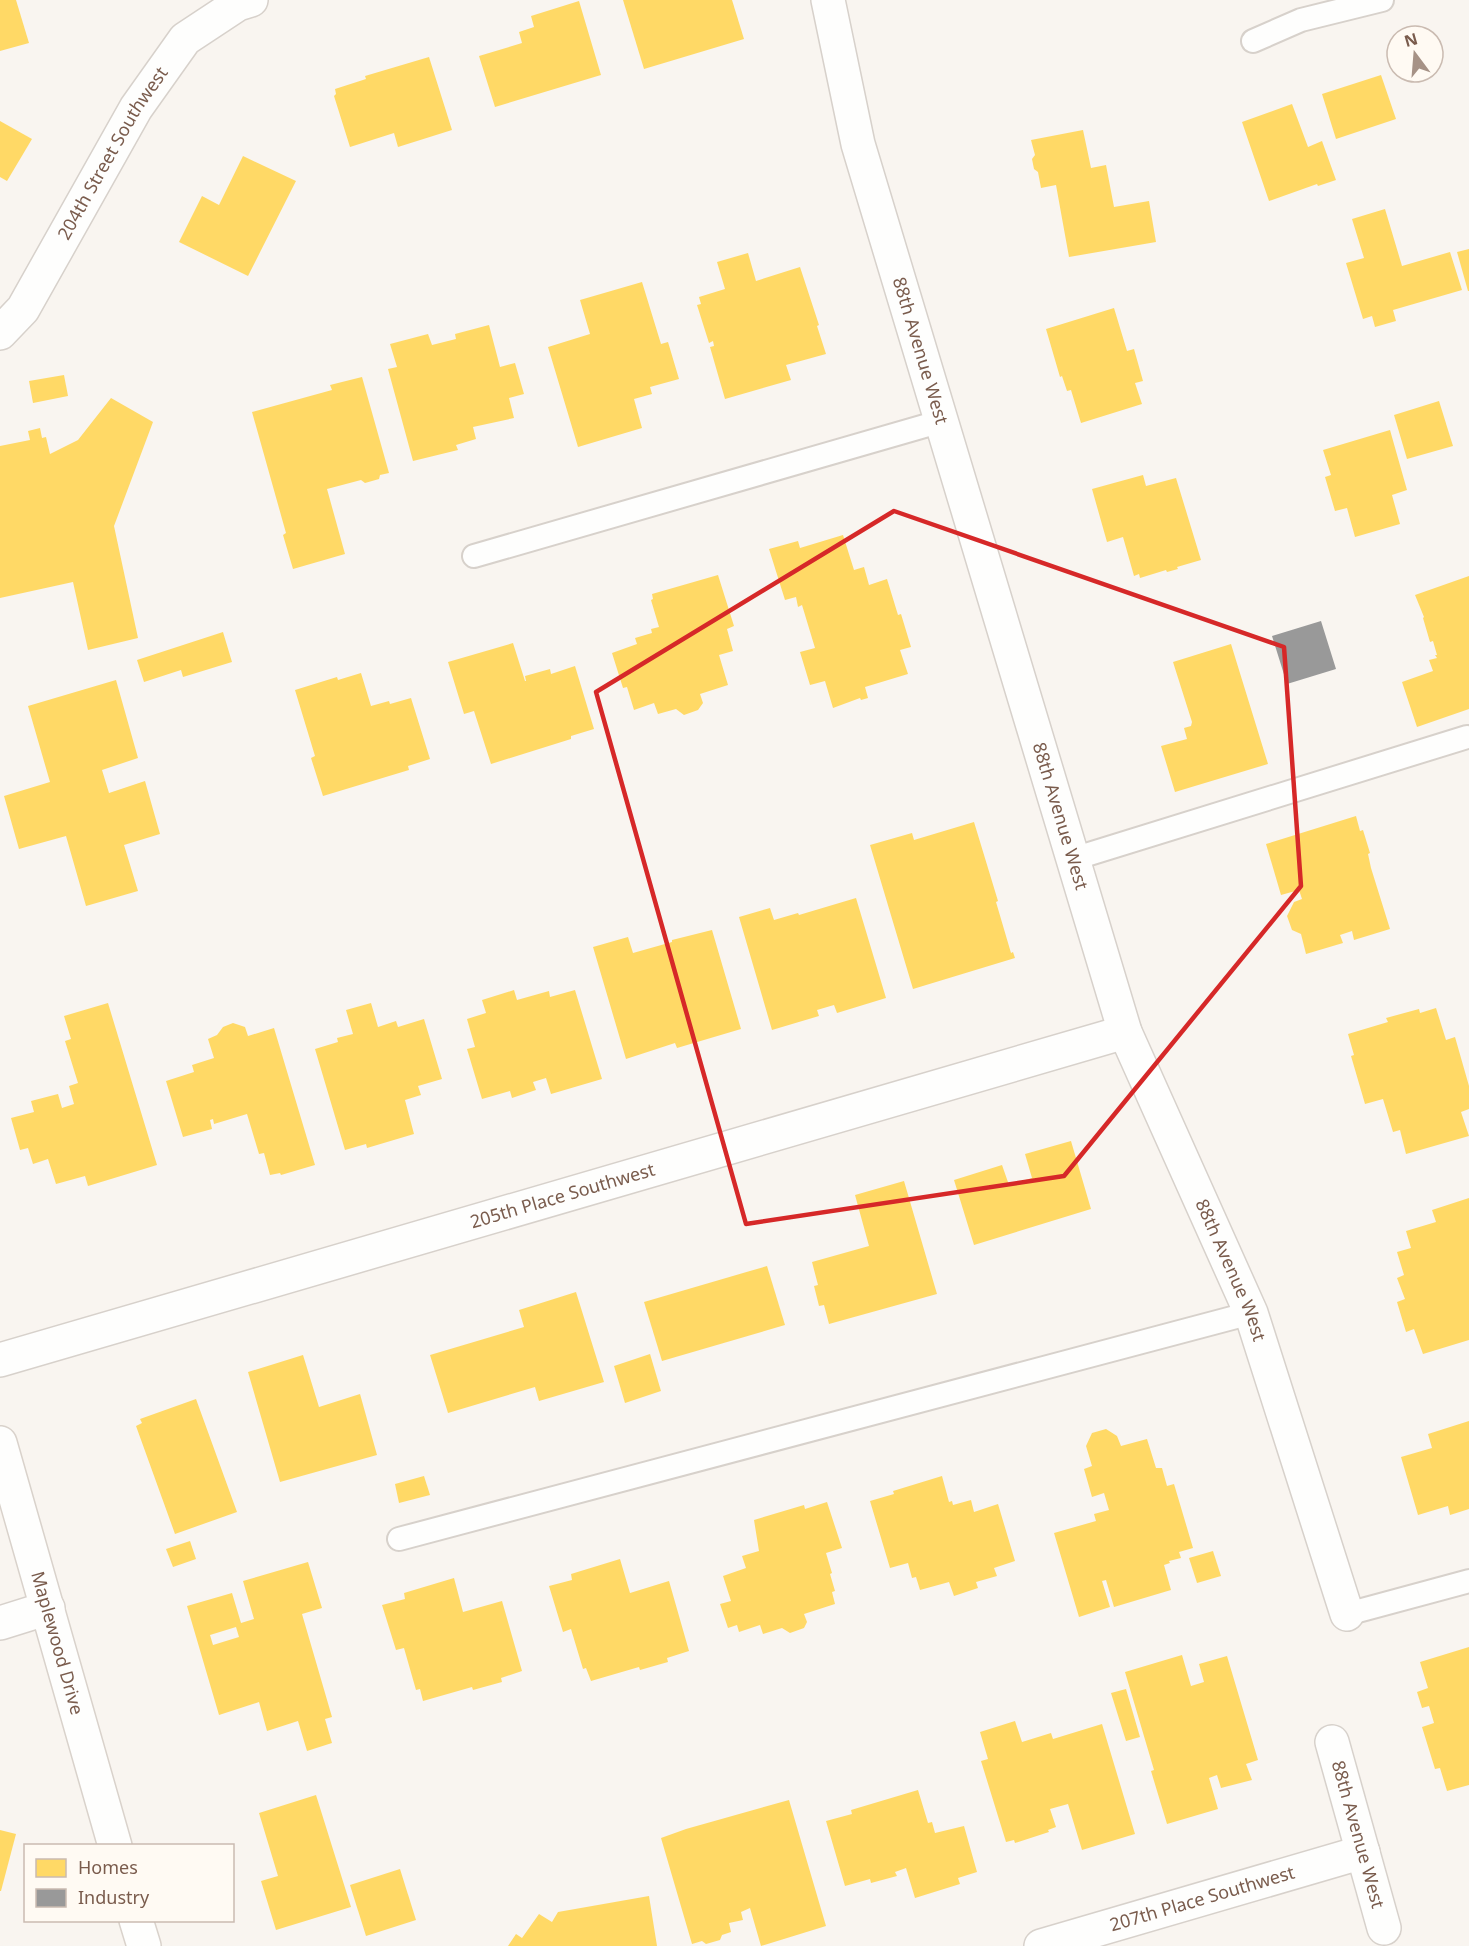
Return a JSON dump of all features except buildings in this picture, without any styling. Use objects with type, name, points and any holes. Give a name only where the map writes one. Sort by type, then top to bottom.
[{"type":"street","name":"204th Street Southwest","points":[[0,333],[23,309],[136,108],[185,39],[238,4],[251,0]]},
{"type":"street","name":"88th Avenue West","points":[[828,0],[858,144],[1125,1032],[1251,1312],[1347,1614]]},
{"type":"street","name":"205th Place Southwest","points":[[0,1360],[1125,1032]]},
{"type":"street","name":"Maplewood Drive","points":[[0,1443],[115,1844]]},
{"type":"street","points":[[0,1623],[48,1608]]},
{"type":"street","name":"88th Avenue West","points":[[1332,1742],[1384,1928]]},
{"type":"street","name":"207th Place Southwest","points":[[1041,1946],[1363,1852]]},
{"type":"street","points":[[137,1922],[144,1946]]},
{"type":"lane","points":[[1252,41],[1301,20],[1382,0]]},
{"type":"lane","points":[[474,556],[942,421]]},
{"type":"lane","points":[[1073,859],[1467,737]]},
{"type":"lane","points":[[399,1539],[1251,1312]]},
{"type":"lane","points":[[1347,1614],[1469,1581]]},
{"type":"highlighted area","points":[[894,511],[1284,647],[1301,886],[1064,1176],[746,1224],[596,692]]}]
